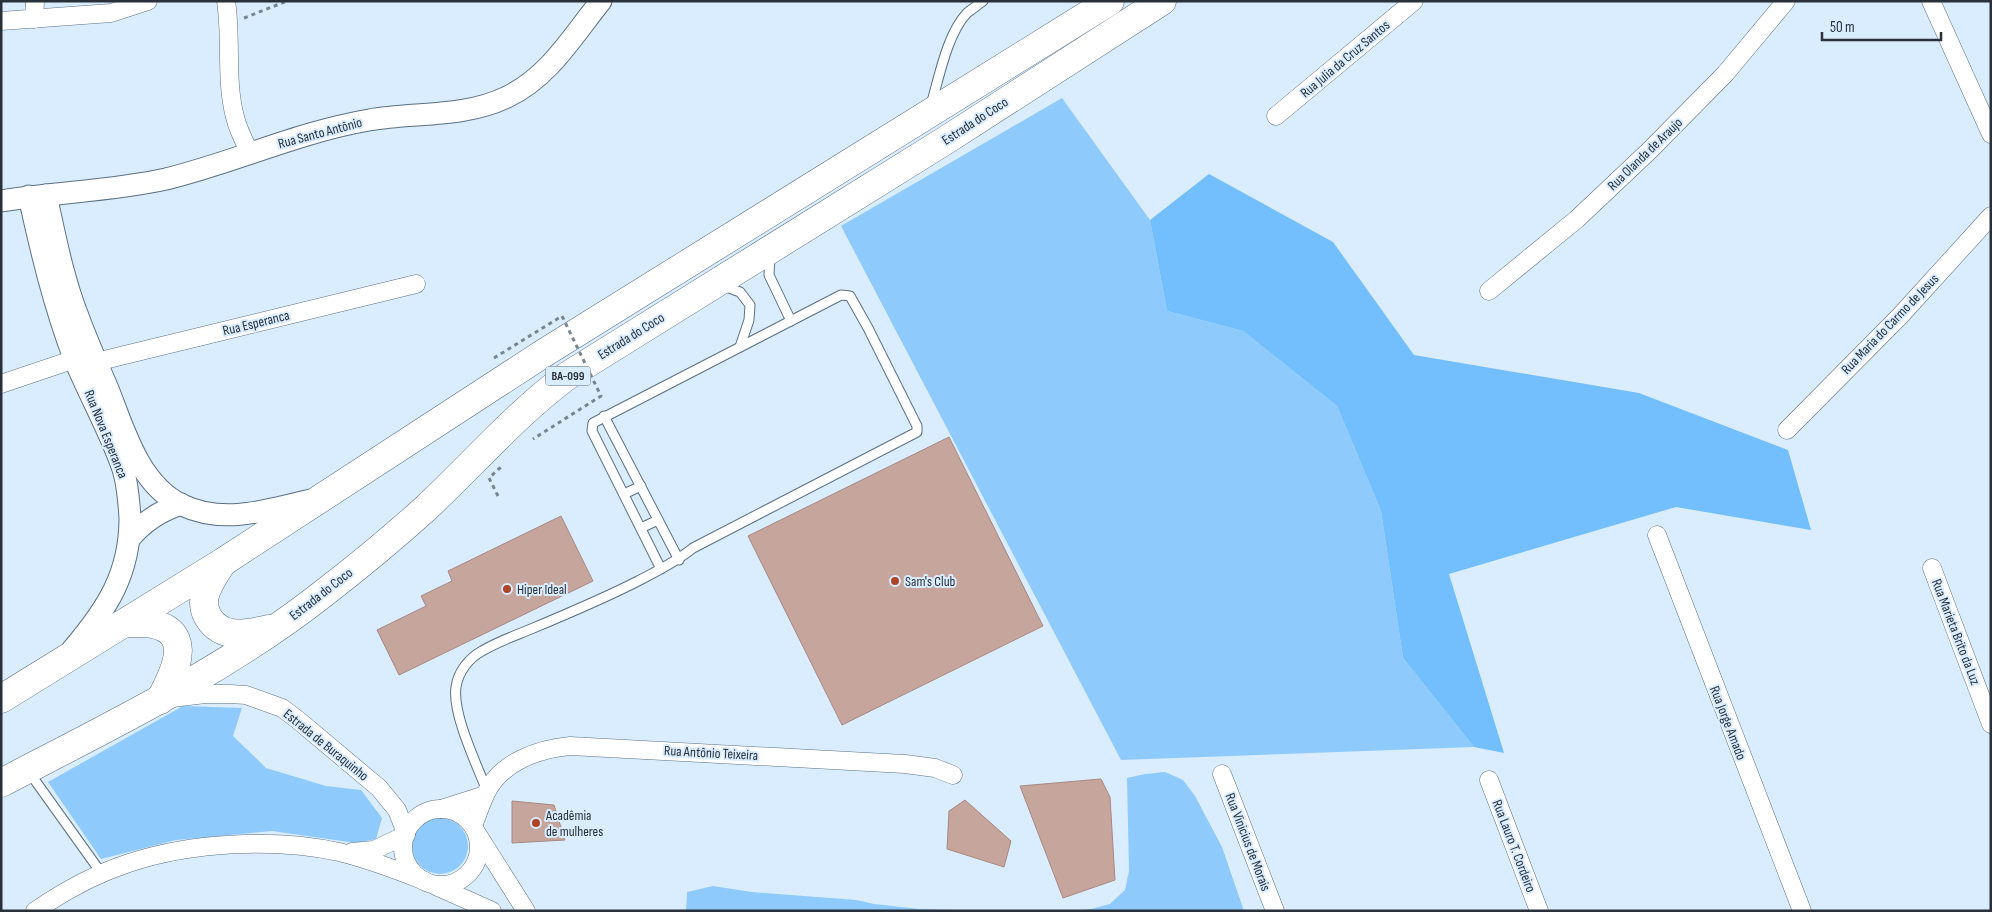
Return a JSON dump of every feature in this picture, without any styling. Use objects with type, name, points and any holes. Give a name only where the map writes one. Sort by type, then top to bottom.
[{"type":"highway","name":"BA-099","points":[[1,699],[223,562],[544,352],[1110,1]]},
{"type":"highway","name":"Estrada do Coco","points":[[1,783],[160,700],[280,626],[370,557],[426,508],[539,397],[600,354],[771,249],[1162,1]]},
{"type":"highway","points":[[223,562],[210,583],[205,598],[206,614],[212,624],[221,631],[233,634],[247,634],[280,626]]},
{"type":"highway","points":[[125,623],[151,624],[162,627],[172,633],[178,651],[176,669],[160,700]]},
{"type":"street","points":[[34,19],[35,1]]},
{"type":"street","points":[[1,21],[111,13],[148,1]]},
{"type":"street","points":[[226,1],[229,24],[232,103],[240,132],[250,153]]},
{"type":"street","name":"Rua Santo Antônio","points":[[1,201],[38,195],[138,185],[207,168],[302,137],[370,120],[483,106],[507,97],[531,83],[551,66],[601,1]]},
{"type":"street","name":"Rua Julia da Cruz Santos","points":[[1276,116],[1414,1]]},
{"type":"street","name":"Rua Olanda de Araujo","points":[[1489,291],[1577,219],[1649,151],[1725,74],[1786,1]]},
{"type":"street","points":[[1932,1],[1991,134]]},
{"type":"street","name":"Rua Nova Esperanca","points":[[38,195],[78,318],[131,446],[139,462],[162,491],[181,504],[222,516],[238,516],[319,498]]},
{"type":"street","name":"Rua Nova Esperanca","points":[[38,195],[50,286],[75,359],[124,471],[128,490],[130,538],[122,575],[112,596],[95,623],[63,661]]},
{"type":"street","name":"Rua Maria do Carmo de Jesus","points":[[1787,430],[1900,316],[1991,216]]},
{"type":"street","name":"Rua Esperanca","points":[[96,362],[416,284]]},
{"type":"street","points":[[1,384],[75,359]]},
{"type":"street","points":[[130,538],[140,526],[152,517],[181,504]]},
{"type":"street","name":"Rua Jorge Amado","points":[[1657,535],[1802,911]]},
{"type":"street","name":"Rua Marieta Brito da Luz","points":[[1932,568],[1991,724]]},
{"type":"street","name":"Estrada de Buraquinho","points":[[160,700],[205,694],[230,694],[255,698],[282,708],[379,788],[397,810],[406,834]]},
{"type":"street","name":"Rua Antônio Teixeira","points":[[475,829],[486,793],[498,776],[512,764],[551,748],[570,746],[906,764],[935,768],[953,775]]},
{"type":"street","name":"Rua Vinicius de Morais","points":[[1222,774],[1274,911]]},
{"type":"street","name":"Rua Lauro T. Cordeiro","points":[[1489,780],[1539,911]]},
{"type":"street","points":[[339,852],[374,850],[406,834],[420,816],[486,793]]},
{"type":"street","points":[[441,809],[452,811],[462,816],[475,829],[526,911]]},
{"type":"street","points":[[406,834],[404,846],[405,857],[409,867],[416,875],[428,882],[443,885],[455,882],[466,876],[474,867],[480,844],[475,829]]},
{"type":"street","points":[[35,911],[57,896],[102,874],[130,863],[201,848],[267,845],[315,848],[368,860],[428,882],[492,911]]},
{"type":"lane","points":[[928,114],[945,56],[954,33],[966,14],[983,1]]},
{"type":"lane","points":[[771,249],[770,275],[791,321]]},
{"type":"lane","points":[[716,283],[740,292],[750,305],[749,320],[740,347]]},
{"type":"lane","points":[[486,793],[458,713],[455,699],[456,685],[461,672],[469,661],[481,651],[497,643],[594,602],[661,569],[679,560],[693,548],[917,432],[916,426],[850,296],[841,295],[593,423],[591,426],[592,431],[661,569]]},
{"type":"lane","points":[[604,416],[679,560]]},
{"type":"lane","points":[[607,461],[624,453]]},
{"type":"lane","points":[[624,494],[640,486]]},
{"type":"lane","points":[[641,528],[658,520]]},
{"type":"lane","points":[[28,769],[102,874]]},
{"type":"path","points":[[229,24],[287,1]]},
{"type":"path","points":[[494,358],[562,316],[601,396],[533,439]]},
{"type":"path","points":[[498,496],[489,478],[501,467]]},
{"type":"shaded area","points":[[1062,98],[1150,220],[1167,311],[1243,331],[1337,406],[1381,511],[1403,658],[1474,747],[1121,760],[841,226]]},
{"type":"shaded area","points":[[1209,174],[1333,242],[1414,355],[1639,393],[1788,450],[1811,530],[1676,507],[1449,574],[1504,753],[1474,747],[1403,658],[1381,511],[1337,406],[1243,331],[1167,311],[1150,220]]},
{"type":"shaded area","points":[[183,706],[242,708],[233,736],[266,768],[326,786],[361,790],[382,818],[376,839],[356,843],[272,831],[176,840],[101,859],[48,782]]},
{"type":"shaded area","points":[[1165,772],[1183,780],[1195,796],[1222,847],[1244,911],[1075,911],[1110,904],[1125,890],[1129,871],[1127,778]]},
{"type":"shaded area","points":[[440,818],[455,823],[463,831],[468,846],[463,861],[455,869],[440,874],[425,869],[417,861],[412,846],[417,831],[425,823]]},
{"type":"shaded area","points":[[713,886],[752,892],[856,900],[920,909],[976,911],[686,911],[687,892]]},
{"type":"building","name":"Sam's Club","points":[[949,437],[1043,626],[842,725],[748,536]]},
{"type":"building","name":"Hiper Ideal","points":[[561,516],[593,581],[399,675],[377,630],[426,606],[421,596],[452,581],[448,571]]},
{"type":"building","points":[[1101,779],[1110,797],[1115,880],[1063,898],[1020,786]]},
{"type":"building","points":[[965,800],[1011,841],[1004,867],[947,849],[949,811]]},
{"type":"building","name":"Acadêmia de mulheres","points":[[512,801],[554,805],[565,840],[512,843]]},
{"type":"place","name":"Sam's Club","points":[[895,581]]},
{"type":"place","name":"Hiper Ideal","points":[[507,589]]},
{"type":"place","name":"Acadêmia de mulheres","points":[[536,823]]}]
